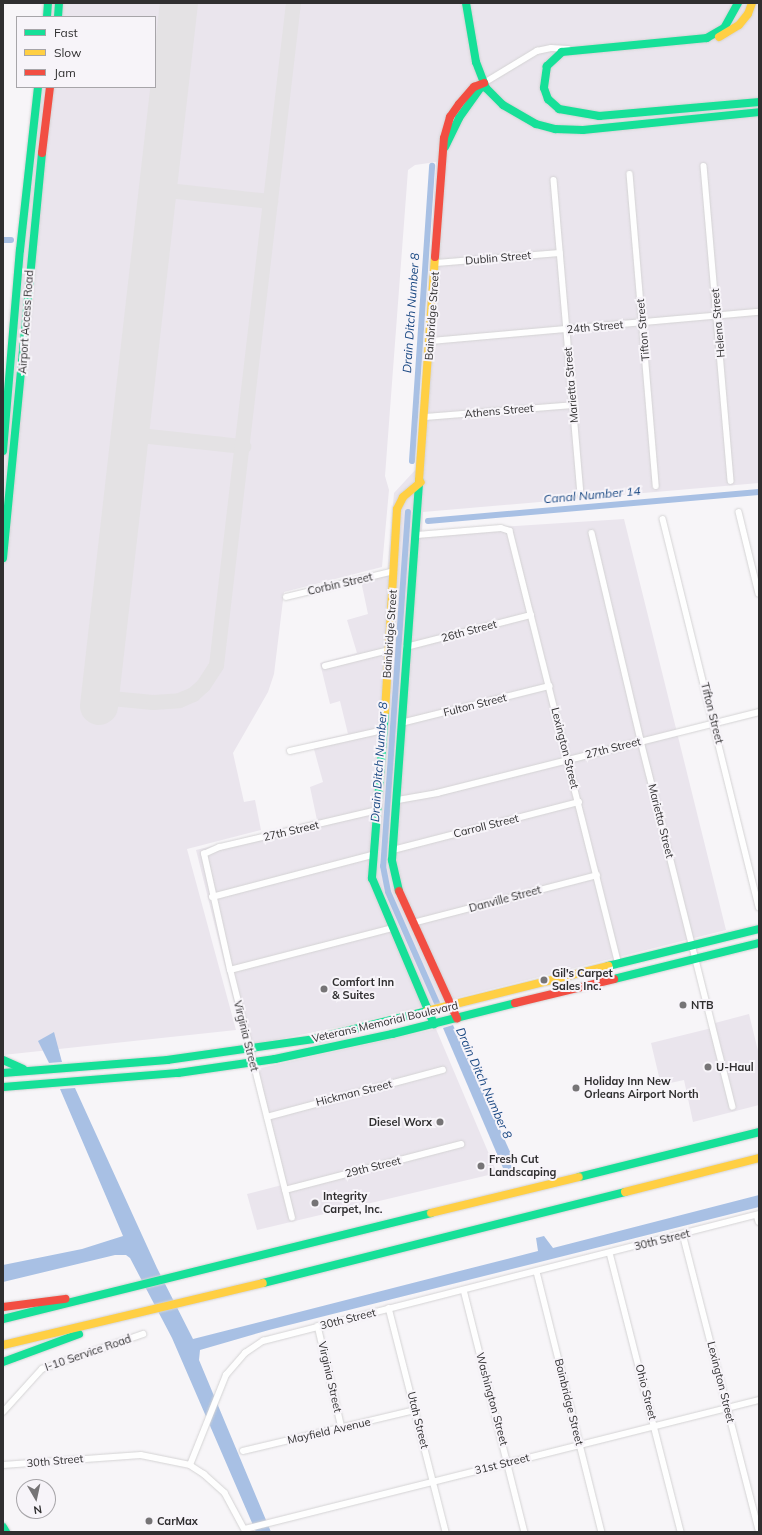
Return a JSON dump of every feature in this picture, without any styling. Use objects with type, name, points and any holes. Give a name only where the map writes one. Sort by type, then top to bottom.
[{"type":"main road","points":[[47,16],[48,3]]},
{"type":"main road","points":[[58,16],[60,3]]},
{"type":"main road","points":[[466,3],[473,50],[484,83],[503,106],[536,124],[562,130],[759,112]]},
{"type":"main road","points":[[738,3],[731,20],[721,31],[708,38],[571,50],[559,54],[550,61],[544,77],[548,99],[554,106],[566,111],[611,116],[759,102]]},
{"type":"main road","points":[[684,40],[710,39],[729,32],[743,20],[752,3]]},
{"type":"main road","name":"Bainbridge Street","points":[[457,1018],[397,886],[392,860],[398,800],[406,647],[421,482],[443,150],[446,127],[450,117],[474,86],[484,83]]},
{"type":"main road","name":"Airport Access Road","points":[[3,451],[20,250],[38,88]]},
{"type":"main road","name":"Airport Access Road","points":[[3,558],[31,250],[50,88]]},
{"type":"main road","name":"Bainbridge Street","points":[[421,482],[403,496],[397,508],[384,730],[378,810],[372,855],[374,886],[434,1024]]},
{"type":"main road","name":"Veterans Memorial Boulevard","points":[[3,1073],[160,1060],[251,1049],[343,1032],[619,966],[759,929]]},
{"type":"main road","name":"Veterans Memorial Boulevard","points":[[3,1087],[62,1083],[253,1063],[326,1049],[434,1024],[696,960],[759,943]]},
{"type":"main road","points":[[3,1060],[11,1065],[30,1071]]},
{"type":"main road","points":[[111,1078],[116,1069],[141,1067],[160,1060]]},
{"type":"main road","points":[[62,1083],[74,1076],[73,1071],[68,1068]]},
{"type":"main road","points":[[3,1319],[126,1290],[759,1132]]},
{"type":"main road","points":[[3,1345],[136,1315],[759,1158]]},
{"type":"main road","points":[[3,1307],[126,1290]]},
{"type":"main road","points":[[3,1362],[136,1315]]},
{"type":"main road","points":[[3,1527],[6,1532]]},
{"type":"street","points":[[484,83],[537,51],[551,48],[571,50]]},
{"type":"street","name":"Helena Street","points":[[704,166],[731,481]]},
{"type":"street","name":"Tifton Street","points":[[630,174],[656,486]]},
{"type":"street","name":"Marietta Street","points":[[554,180],[581,494]]},
{"type":"street","name":"Dublin Street","points":[[436,263],[560,253]]},
{"type":"street","name":"24th Street","points":[[431,341],[759,312]]},
{"type":"street","name":"Athens Street","points":[[425,417],[573,405]]},
{"type":"street","points":[[739,512],[759,594]]},
{"type":"street","name":"Tifton Street","points":[[663,519],[715,723],[759,906]]},
{"type":"street","name":"Lexington Street","points":[[416,535],[501,528],[510,531],[619,966]]},
{"type":"street","name":"Marietta Street","points":[[592,533],[641,741],[733,1107]]},
{"type":"street","name":"Corbin Street","points":[[286,597],[394,571]]},
{"type":"street","name":"26th Street","points":[[406,647],[531,615]]},
{"type":"street","points":[[325,666],[389,650]]},
{"type":"street","name":"Fulton Street","points":[[401,723],[549,686]]},
{"type":"street","name":"27th Street","points":[[398,800],[410,800],[759,712]]},
{"type":"street","points":[[290,751],[384,730]]},
{"type":"street","name":"Carroll Street","points":[[393,850],[579,802]]},
{"type":"street","name":"27th Street","points":[[204,853],[378,810]]},
{"type":"street","name":"Virginia Street","points":[[204,853],[203,861],[292,1218]]},
{"type":"street","points":[[212,896],[372,855]]},
{"type":"street","name":"Danville Street","points":[[413,923],[597,875]]},
{"type":"street","points":[[230,970],[392,928]]},
{"type":"street","name":"Hickman Street","points":[[267,1117],[443,1070]]},
{"type":"street","name":"29th Street","points":[[285,1190],[461,1144]]},
{"type":"street","points":[[758,1215],[759,1222]]},
{"type":"street","name":"30th Street","points":[[3,1465],[141,1455],[190,1465],[230,1369],[250,1348],[269,1339],[758,1215]]},
{"type":"street","name":"Lexington Street","points":[[683,1234],[759,1530]]},
{"type":"street","name":"Ohio Street","points":[[610,1253],[681,1532]]},
{"type":"street","name":"Bainbridge Street","points":[[537,1272],[602,1532]]},
{"type":"street","name":"Washington Street","points":[[464,1290],[525,1532]]},
{"type":"street","name":"Utah Street","points":[[389,1308],[446,1532]]},
{"type":"street","name":"Virginia Street","points":[[318,1326],[342,1428]]},
{"type":"street","name":"I-10 Service Road","points":[[3,1412],[42,1369],[143,1334]]},
{"type":"street","name":"31st Street","points":[[247,1530],[433,1481],[759,1400]]},
{"type":"street","name":"Mayfield Avenue","points":[[243,1451],[415,1410]]},
{"type":"street","points":[[190,1465],[204,1474],[225,1493],[247,1530]]},
{"type":"shaded area","points":[[44,3],[759,3],[759,483],[423,512],[422,532],[624,519],[726,930],[344,1026],[245,1046],[196,850],[317,820],[310,787],[323,782],[312,742],[348,734],[340,701],[330,704],[320,663],[357,653],[347,620],[368,614],[361,581],[387,574],[394,493],[417,468],[436,162],[415,165],[408,170],[385,476],[389,490],[382,567],[284,592],[274,674],[268,692],[233,753],[244,802],[255,800],[261,830],[187,849],[236,1030],[3,1055],[3,406],[34,88],[156,88],[156,16],[42,16]]},
{"type":"shaded area","name":"U-Haul","points":[[749,1014],[759,1055],[759,1105],[693,1122],[684,1080],[661,1085],[651,1043],[716,1027],[715,1023]]},
{"type":"shaded area","points":[[436,1029],[497,1173],[257,1230],[247,1194],[282,1185],[252,1070]]},
{"type":"water","points":[[453,1025],[516,1165],[514,1169],[507,1171],[503,1168],[443,1028]]},
{"type":"water","points":[[54,1032],[62,1062],[49,1063],[38,1041]]},
{"type":"water","points":[[75,1088],[157,1268],[193,1339],[538,1251],[536,1238],[544,1236],[553,1248],[759,1195],[759,1207],[269,1330],[200,1350],[199,1360],[271,1532],[256,1532],[172,1338],[130,1258],[126,1255],[115,1255],[3,1282],[3,1265],[82,1249],[123,1236],[60,1089]]},
{"type":"waterway","name":"Drain Ditch Number 8","points":[[412,461],[432,166]]},
{"type":"waterway","points":[[3,240],[11,240]]},
{"type":"waterway","name":"Canal Number 14","points":[[428,521],[759,492]]},
{"type":"waterway","name":"Drain Ditch Number 8","points":[[408,512],[383,866],[388,892],[437,1003]]},
{"type":"taxiway","points":[[100,697],[153,702],[179,700],[193,694],[203,685],[216,665],[293,3]]},
{"type":"taxiway","points":[[158,189],[270,201]]},
{"type":"taxiway","points":[[130,434],[243,446]]},
{"type":"runway","points":[[99,706],[179,3]]},
{"type":"traffic: fast","points":[[47,16],[48,3]]},
{"type":"traffic: fast","points":[[58,16],[59,3]]},
{"type":"traffic: fast","points":[[466,3],[476,62],[486,88],[503,105],[536,124],[555,129],[583,130],[759,112]]},
{"type":"traffic: fast","points":[[738,3],[724,28],[707,38],[562,52],[547,66],[544,88],[548,99],[559,109],[599,116],[759,102]]},
{"type":"traffic: fast","points":[[445,147],[459,118],[484,83]]},
{"type":"traffic: fast","points":[[3,451],[20,250],[38,88]]},
{"type":"traffic: fast","points":[[3,558],[42,153]]},
{"type":"traffic: fast","points":[[399,891],[392,860],[419,480]]},
{"type":"traffic: fast","points":[[385,712],[372,878],[434,1024]]},
{"type":"traffic: fast","points":[[608,966],[759,929]]},
{"type":"traffic: fast","points":[[614,979],[759,943]]},
{"type":"traffic: fast","points":[[3,1087],[178,1073],[275,1059],[392,1034],[515,1003]]},
{"type":"traffic: fast","points":[[3,1073],[167,1060],[314,1039],[427,1011]]},
{"type":"traffic: fast","points":[[3,1060],[23,1069]]},
{"type":"traffic: fast","points":[[579,1177],[759,1132]]},
{"type":"traffic: fast","points":[[263,1283],[625,1192]]},
{"type":"traffic: fast","points":[[3,1319],[431,1213]]},
{"type":"traffic: fast","points":[[3,1362],[79,1334]]},
{"type":"traffic: fast","points":[[3,1527],[6,1532]]},
{"type":"traffic: slow","points":[[719,37],[739,25],[748,14],[752,3]]},
{"type":"traffic: slow","points":[[419,480],[435,257]]},
{"type":"traffic: slow","points":[[385,712],[397,509],[403,497],[421,482]]},
{"type":"traffic: slow","points":[[427,1011],[608,966]]},
{"type":"traffic: slow","points":[[625,1192],[759,1158]]},
{"type":"traffic: slow","points":[[431,1213],[579,1177]]},
{"type":"traffic: slow","points":[[3,1345],[263,1283]]},
{"type":"traffic: jam","points":[[435,257],[444,138],[450,117],[459,104],[474,87],[484,83]]},
{"type":"traffic: jam","points":[[42,153],[50,88]]},
{"type":"traffic: jam","points":[[399,891],[457,1018]]},
{"type":"traffic: jam","points":[[515,1003],[614,979]]},
{"type":"traffic: jam","points":[[3,1307],[65,1299]]},
{"type":"place","name":"Gil's Carpet Sales Inc.","points":[[544,980]]},
{"type":"place","name":"Comfort Inn & Suites","points":[[324,989]]},
{"type":"place","name":"NTB","points":[[683,1005]]},
{"type":"place","name":"U-Haul","points":[[708,1067]]},
{"type":"place","name":"Holiday Inn New Orleans Airport North","points":[[576,1088]]},
{"type":"place","name":"Diesel Worx","points":[[440,1122]]},
{"type":"place","name":"Fresh Cut Landscaping","points":[[481,1166]]},
{"type":"place","name":"Integrity Carpet, Inc.","points":[[315,1203]]},
{"type":"place","name":"CarMax","points":[[149,1521]]}]
